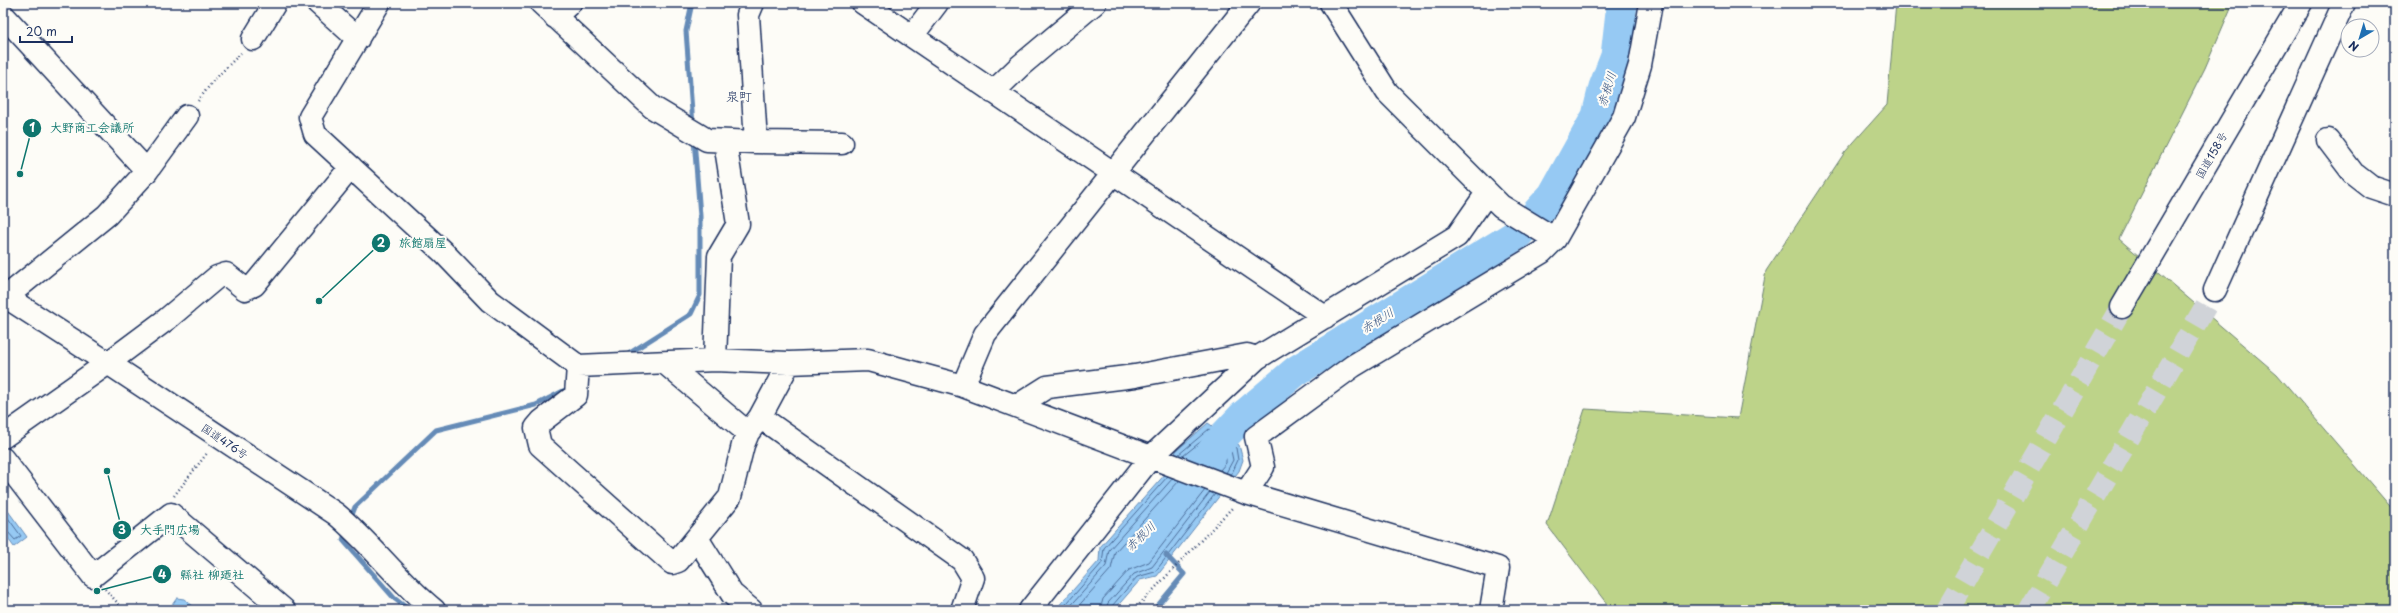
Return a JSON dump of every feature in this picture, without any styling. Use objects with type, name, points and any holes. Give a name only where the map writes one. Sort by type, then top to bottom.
[{"type":"main road","points":[[253,38],[275,3]]},
{"type":"main road","points":[[318,3],[358,38]]},
{"type":"main road","points":[[379,3],[310,117],[316,134],[444,253],[490,301],[578,366],[715,360],[789,363],[868,360],[963,386],[1241,491],[1498,568],[1491,610]]},
{"type":"main road","points":[[753,3],[748,15],[756,142]]},
{"type":"main road","points":[[863,3],[1325,317]]},
{"type":"main road","points":[[912,36],[937,3]]},
{"type":"main road","points":[[993,92],[1020,66],[1095,3]]},
{"type":"main road","points":[[963,386],[985,334],[1114,175],[1250,3]]},
{"type":"main road","points":[[1332,3],[1387,92],[1494,199],[1550,236]]},
{"type":"main road","points":[[1241,491],[1263,467],[1256,437],[1353,366],[1542,252],[1550,236],[1624,117],[1640,66],[1651,3]]},
{"type":"main road","name":"国道158号","points":[[2122,307],[2301,3]]},
{"type":"main road","points":[[2215,290],[2344,3]]},
{"type":"main road","points":[[556,8],[652,107],[706,140],[725,142],[842,143]]},
{"type":"main road","points":[[3,15],[148,171]]},
{"type":"main road","points":[[4,296],[107,215],[148,171],[187,116]]},
{"type":"main road","points":[[2328,140],[2353,173],[2371,187],[2395,195]]},
{"type":"main road","points":[[715,360],[719,256],[738,224],[725,142]]},
{"type":"main road","points":[[3,437],[108,363],[167,319],[217,277],[226,274],[245,289],[254,285],[351,167]]},
{"type":"main road","points":[[1030,610],[1158,459],[1257,358],[1457,236],[1494,199]]},
{"type":"main road","name":"国道476号","points":[[4,296],[108,363],[347,523],[413,592],[434,610]]},
{"type":"main road","points":[[1017,406],[1047,388],[1134,376],[1247,355],[1257,358]]},
{"type":"main road","points":[[665,363],[754,425],[962,560],[973,578],[962,610]]},
{"type":"main road","points":[[578,366],[576,395],[542,421],[536,428],[540,445],[672,563],[678,561],[730,497],[754,425],[789,363]]},
{"type":"main road","points":[[3,459],[93,576],[171,514],[284,610]]},
{"type":"main road","points":[[697,538],[732,594],[751,610]]},
{"type":"path","points":[[187,116],[213,81],[253,38]]},
{"type":"path","points":[[171,514],[171,501],[219,437]]},
{"type":"path","points":[[1134,610],[1241,491]]},
{"type":"path","points":[[93,576],[124,610]]},
{"type":"green space","points":[[1896,3],[2233,3],[2205,68],[2119,239],[2277,374],[2395,512],[2395,610],[1609,610],[1610,608],[1547,525],[1585,409],[1738,418],[1766,271],[1845,152],[1887,105]]},
{"type":"water","points":[[1208,423],[1239,445],[1243,460],[1239,471],[1157,576],[1140,580],[1114,610],[1055,610],[1099,561],[1100,547],[1168,471],[1176,451]]},
{"type":"water","points":[[3,504],[27,537],[14,547],[3,532]]},
{"type":"water","points":[[177,598],[184,599],[198,610],[172,610],[172,605]]},
{"type":"waterway","points":[[692,3],[686,31],[693,125]]},
{"type":"waterway","name":"赤根川","points":[[1199,469],[1225,435],[1243,416],[1296,371],[1519,233],[1553,195],[1597,116],[1604,87],[1616,56],[1622,3]]},
{"type":"waterway","points":[[625,356],[691,314],[700,295],[700,216],[694,139]]},
{"type":"waterway","points":[[350,520],[355,507],[436,430],[536,405],[569,388]]},
{"type":"waterway","points":[[346,531],[343,540],[394,598],[409,610]]},
{"type":"waterway","points":[[1154,610],[1184,574],[1166,555]]},
{"type":"tunnel","points":[[2029,610],[2215,290]]},
{"type":"tunnel","points":[[1947,610],[2122,307]]},
{"type":"place","name":"大野商工会議所","points":[[20,174]]},
{"type":"place","name":"旅館扇屋","points":[[319,301]]},
{"type":"place","name":"大手門広場","points":[[107,471]]},
{"type":"place","name":"縣社 柳廼社","points":[[97,591]]},
{"type":"district","name":"泉町","points":[[739,95]]}]
